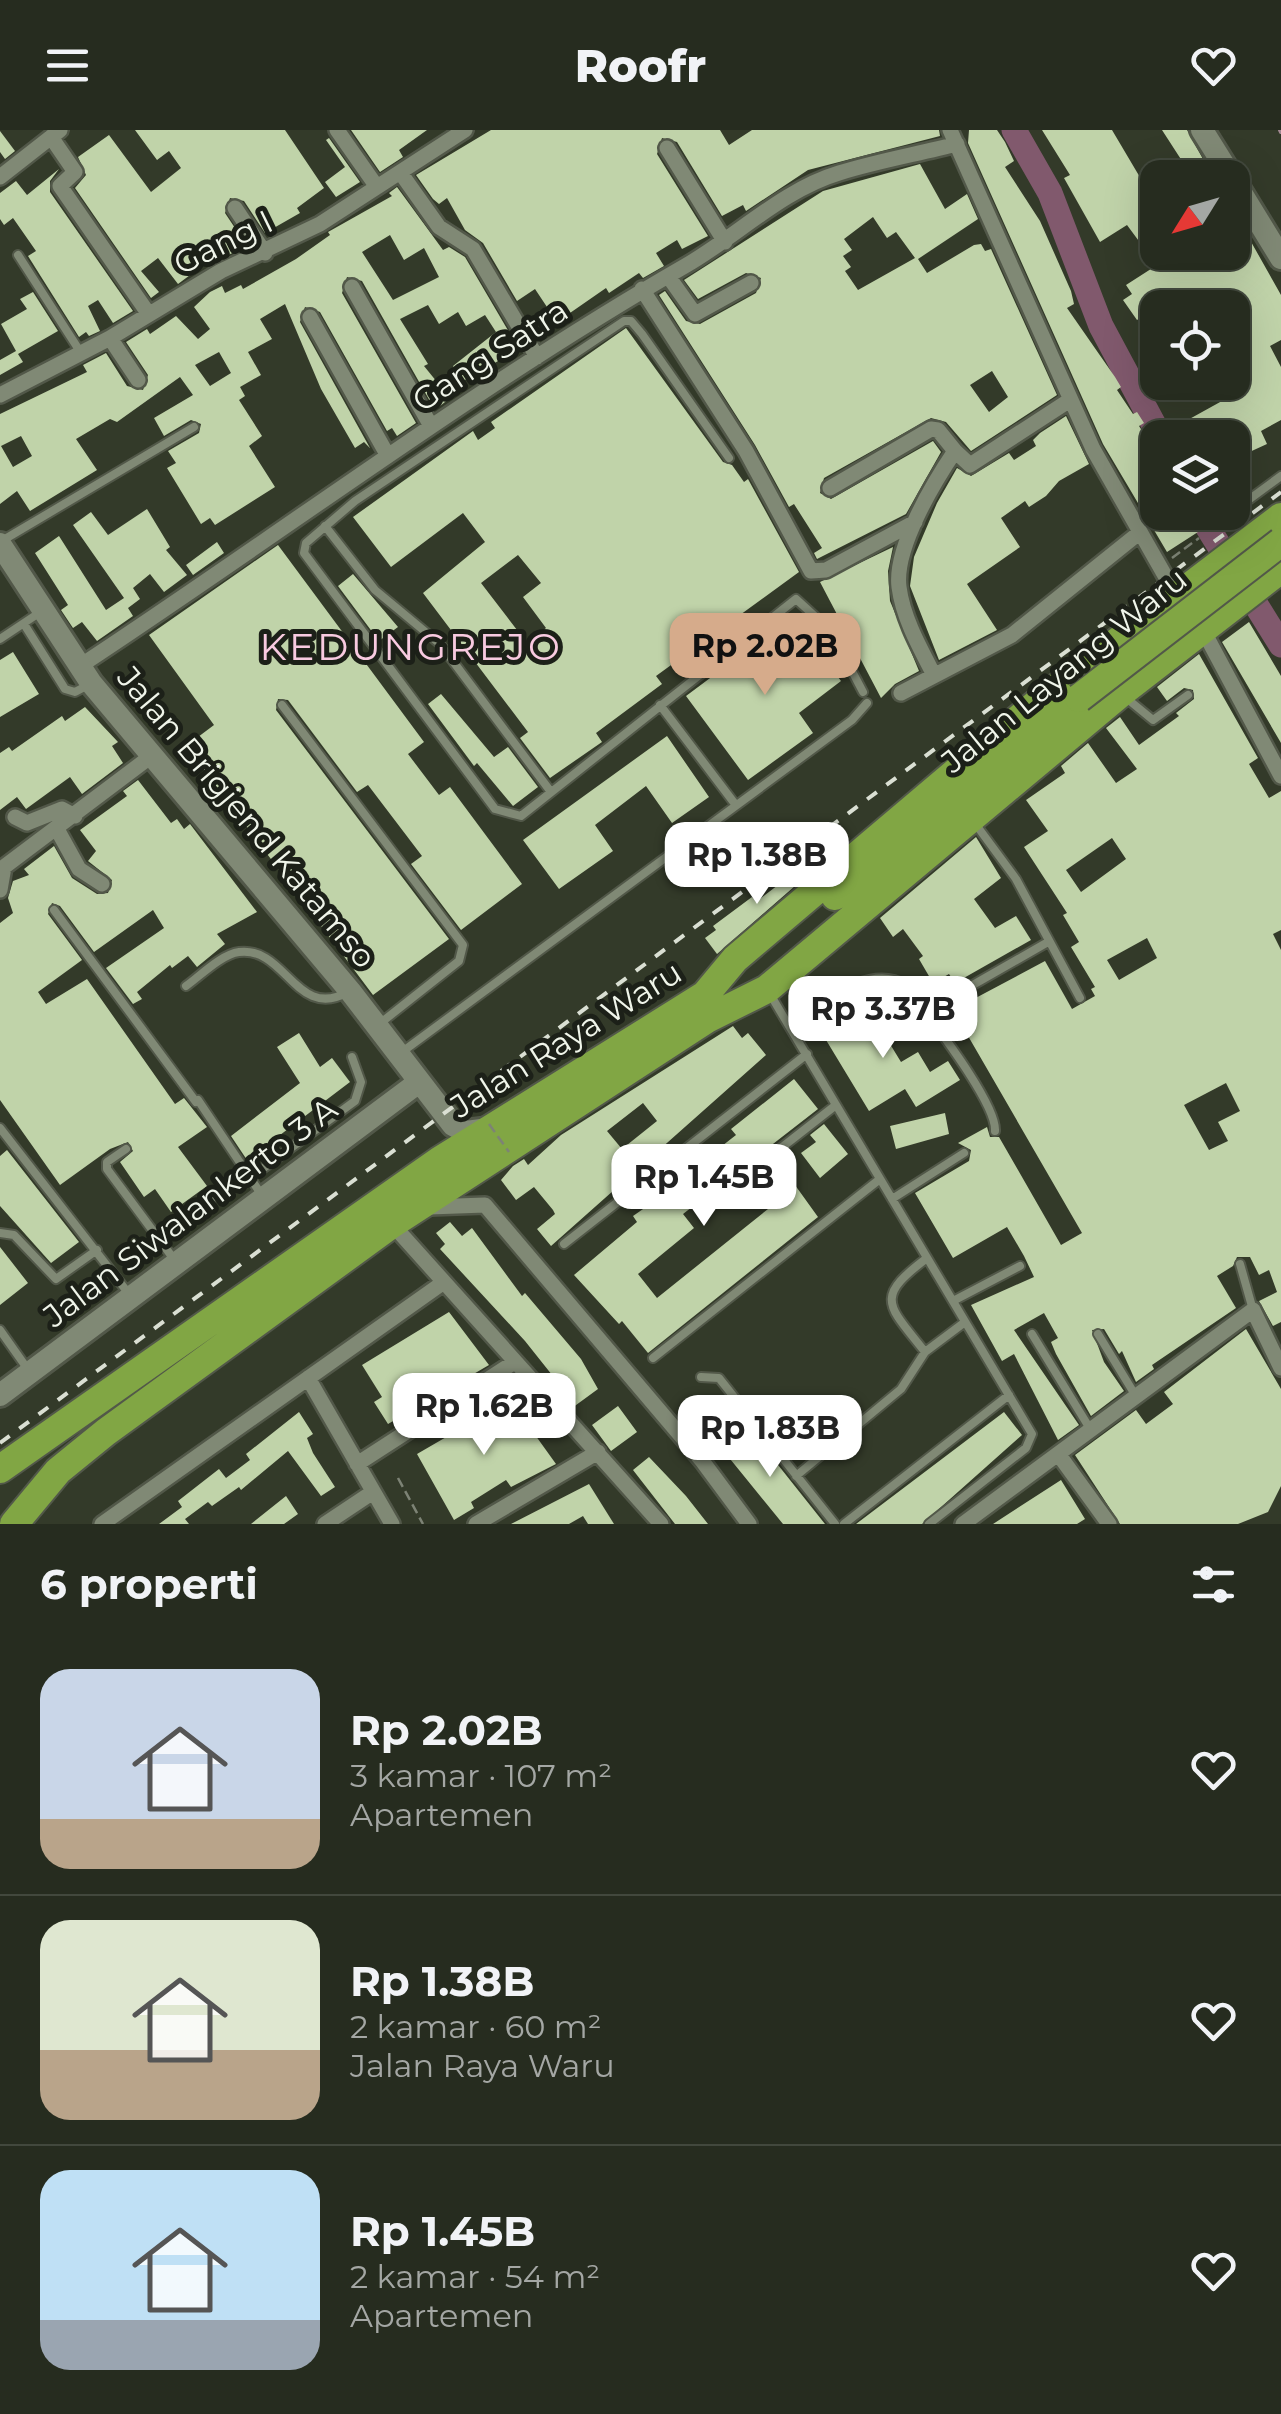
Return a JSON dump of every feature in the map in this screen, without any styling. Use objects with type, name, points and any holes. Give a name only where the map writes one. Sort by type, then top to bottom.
[{"type":"highway","name":"Jalan Raya Waru","points":[[14,1524],[58,1471],[106,1432],[404,1217],[706,1007],[735,959],[1042,700],[1216,565],[1270,530]]},
{"type":"highway","points":[[1270,530],[1276,572]]},
{"type":"highway","name":"Jalan Layang Waru","points":[[706,1007],[851,898],[892,855],[1270,530]]},
{"type":"highway","name":"Jalan Raya Waru","points":[[0,1469],[489,1127],[706,1007],[767,989],[1120,693],[1276,572]]},
{"type":"street","points":[[337,130],[377,187]]},
{"type":"street","name":"Gang I","points":[[0,395],[110,338],[221,271],[265,253],[465,130]]},
{"type":"street","points":[[1202,130],[1218,160]]},
{"type":"street","points":[[0,177],[47,135],[74,172],[60,186],[148,313]]},
{"type":"street","points":[[953,137],[1070,400],[1138,533],[1176,595]]},
{"type":"street","name":"Gang Satra","points":[[86,674],[432,426],[642,289],[725,242],[782,201],[839,172],[953,137]]},
{"type":"street","points":[[667,148],[725,242]]},
{"type":"street","points":[[400,172],[439,227],[473,249],[537,357]]},
{"type":"street","points":[[235,208],[265,253]]},
{"type":"street","points":[[1250,211],[1281,258]]},
{"type":"street","points":[[668,276],[694,314],[751,283]]},
{"type":"street","points":[[352,287],[432,426]]},
{"type":"street","points":[[642,289],[746,451],[811,571],[826,570],[916,522]]},
{"type":"street","points":[[310,316],[388,456]]},
{"type":"street","points":[[110,338],[138,380]]},
{"type":"street","points":[[830,488],[932,429],[938,430],[970,465],[1070,400]]},
{"type":"street","points":[[934,676],[903,606],[898,582],[924,495],[955,451]]},
{"type":"street","points":[[901,693],[1012,635],[1138,533]]},
{"type":"street","name":"Jalan Brigjend Katamso","points":[[0,543],[33,617],[86,674],[150,757],[350,990],[453,1125]]},
{"type":"street","points":[[1203,630],[1281,776]]},
{"type":"street","points":[[0,890],[2,864],[58,830],[150,757]]},
{"type":"street","points":[[15,818],[27,823],[62,808],[75,816]]},
{"type":"street","points":[[58,830],[79,869],[102,884]]},
{"type":"street","name":"Jalan Siwalankerto 3 A","points":[[0,1395],[264,1198],[294,1160],[419,1082]]},
{"type":"street","points":[[439,1161],[450,1144],[453,1125],[466,1132],[489,1127]]},
{"type":"street","points":[[660,1524],[444,1282],[404,1217],[486,1205],[703,1462],[749,1524]]},
{"type":"street","points":[[106,1523],[444,1282]]},
{"type":"street","points":[[963,1524],[1253,1310],[1281,1368]]},
{"type":"street","points":[[357,1464],[510,1366]]},
{"type":"street","points":[[308,1378],[392,1524]]},
{"type":"street","points":[[476,1524],[598,1452]]},
{"type":"street","points":[[1059,1456],[1109,1524]]},
{"type":"street","points":[[325,1524],[373,1492]]},
{"type":"lane","points":[[18,255],[81,353]]},
{"type":"lane","points":[[730,458],[628,320],[471,422],[325,526],[306,544],[307,562],[495,809],[507,816],[521,816],[796,599],[830,631],[862,692]]},
{"type":"lane","points":[[0,543],[194,427]]},
{"type":"lane","points":[[1250,499],[1281,476]]},
{"type":"lane","points":[[325,526],[375,590],[440,644],[551,792]]},
{"type":"lane","points":[[0,639],[33,617]]},
{"type":"lane","points":[[1120,693],[1153,720],[1188,695]]},
{"type":"lane","points":[[398,1054],[852,720],[867,704]]},
{"type":"lane","points":[[282,705],[464,945],[459,960],[377,1026]]},
{"type":"lane","points":[[660,706],[735,804]]},
{"type":"lane","points":[[970,817],[1016,880],[1080,998]]},
{"type":"lane","points":[[54,910],[197,1101],[264,1198]]},
{"type":"lane","points":[[957,994],[1048,942]]},
{"type":"lane","points":[[186,986],[233,953],[245,952],[265,957],[318,999],[333,1000],[350,990]]},
{"type":"lane","points":[[791,1027],[864,980],[894,978],[906,985],[972,1079],[992,1114],[995,1131]]},
{"type":"lane","points":[[767,989],[1028,1423],[1030,1442],[930,1524]]},
{"type":"lane","points":[[564,1244],[807,1054]]},
{"type":"lane","points":[[261,1170],[294,1160],[355,1101],[360,1082],[352,1057]]},
{"type":"lane","points":[[744,1176],[836,1105]]},
{"type":"lane","points":[[0,1128],[132,1296]]},
{"type":"lane","points":[[126,1149],[107,1162],[107,1168],[176,1263]]},
{"type":"lane","points":[[892,1199],[964,1152]]},
{"type":"lane","points":[[132,1261],[245,1172]]},
{"type":"lane","points":[[653,1358],[880,1180]]},
{"type":"lane","points":[[0,1233],[14,1234],[56,1279],[97,1250]]},
{"type":"lane","points":[[925,1352],[891,1304],[890,1292],[898,1280],[927,1258]]},
{"type":"lane","points":[[1240,1264],[1253,1310]]},
{"type":"lane","points":[[953,1302],[1020,1266]]},
{"type":"lane","points":[[796,1476],[901,1389],[925,1352],[965,1322]]},
{"type":"lane","points":[[0,1330],[30,1373]]},
{"type":"lane","points":[[1032,1334],[1092,1432]]},
{"type":"lane","points":[[1098,1334],[1138,1398]]},
{"type":"lane","points":[[700,1377],[718,1378],[836,1524]]},
{"type":"lane","points":[[844,1524],[1009,1396]]},
{"type":"path","points":[[1160,568],[1199,538]]},
{"type":"path","points":[[489,1127],[509,1152]]},
{"type":"path","points":[[398,1478],[423,1524]]},
{"type":"building","points":[[135,130],[285,130],[324,188],[297,208],[300,213],[265,233],[244,201],[230,198],[225,213],[247,246],[224,257],[221,252],[178,284],[158,258],[141,271],[159,292],[151,298],[75,188],[86,175],[78,157],[109,135],[151,192],[181,168],[169,151],[157,160]]},
{"type":"building","points":[[351,130],[427,130],[399,150],[403,157],[380,172]]},
{"type":"building","points":[[491,130],[720,130],[729,145],[752,130],[939,130],[940,136],[808,170],[746,211],[743,205],[722,216],[677,142],[662,138],[657,154],[708,236],[682,249],[677,240],[656,253],[664,266],[643,278],[639,273],[609,293],[606,288],[557,322],[535,289],[517,301],[483,243],[465,230],[447,198],[439,204],[416,175]]},
{"type":"building","points":[[969,130],[997,130],[1005,142],[1014,161],[1005,167],[1040,221],[1071,291],[1074,304],[1067,308],[1115,377],[1121,387],[1117,390],[1133,414],[1137,412],[1142,420],[1140,506],[1103,444],[968,143]]},
{"type":"building","points":[[1042,130],[1112,130],[1140,177],[1140,243],[1127,225],[1100,242],[1064,178],[1070,175]]},
{"type":"building","points":[[1162,130],[1187,130],[1203,160],[1181,160]]},
{"type":"building","points":[[0,131],[15,151],[5,159],[0,152]]},
{"type":"building","points":[[329,138],[360,182],[336,197],[325,182],[345,167],[326,140]]},
{"type":"building","points":[[920,164],[945,209],[967,194],[978,219],[918,259],[927,273],[974,245],[981,244],[985,251],[991,249],[1057,395],[971,451],[946,422],[931,418],[824,478],[820,493],[831,499],[933,441],[941,452],[906,514],[817,559],[814,553],[822,548],[794,504],[789,507],[755,445],[659,295],[665,291],[686,321],[700,324],[756,293],[761,278],[746,273],[698,299],[684,280],[823,191]],"holes":[[[873,217],[887,238],[896,232],[915,258],[858,290],[845,271],[851,267],[843,256],[852,250],[844,239]],[[992,371],[1008,397],[989,412],[970,385]]]},
{"type":"building","points":[[59,169],[50,181],[50,192],[133,311],[113,323],[98,300],[88,306],[100,331],[89,336],[86,332],[79,337],[28,256],[36,251],[13,218],[4,225],[0,219],[0,193],[16,181],[27,195]]},
{"type":"building","points":[[397,187],[443,250],[449,247],[465,257],[519,349],[463,381],[453,366],[496,332],[485,315],[466,326],[458,312],[439,324],[428,305],[400,319],[428,364],[424,366],[450,398],[435,410],[362,281],[347,277],[342,293],[416,423],[397,436],[392,428],[387,431],[320,312],[305,307],[300,322],[370,448],[364,442],[355,448],[321,389],[285,304],[260,319],[272,339],[248,352],[261,375],[240,387],[245,396],[239,400],[262,436],[249,446],[275,487],[215,525],[210,518],[201,524],[167,468],[176,463],[168,451],[199,433],[201,424],[191,420],[164,436],[154,418],[193,395],[180,377],[117,422],[110,419],[76,439],[97,470],[30,511],[17,491],[0,504],[0,414],[87,372],[83,365],[106,353],[127,386],[143,390],[148,375],[126,342],[147,329],[150,334],[176,316],[198,339],[210,329],[194,307],[210,292],[222,286],[225,293],[241,285],[243,289],[296,259],[330,235],[328,232],[392,196],[389,193]],"holes":[[[390,235],[404,260],[424,248],[439,277],[393,300],[362,252]],[[219,352],[231,373],[210,386],[195,365]],[[21,436],[32,456],[13,467],[1,446]]]},
{"type":"building","points":[[1250,240],[1281,295],[1281,340],[1270,346],[1281,367],[1281,420],[1261,431],[1267,444],[1250,452],[1250,420],[1188,420],[1224,400],[1250,400],[1250,290],[1140,290],[1137,320],[1123,300],[1132,294],[1126,285],[1149,270],[1250,270]]},
{"type":"building","points":[[33,292],[58,331],[18,354],[23,362],[0,375],[0,360],[16,351],[1,324],[27,309],[20,299]]},
{"type":"building","points":[[626,328],[723,462],[732,465],[744,482],[748,479],[799,572],[656,676],[662,684],[596,733],[602,742],[550,778],[520,738],[528,732],[423,593],[485,542],[463,513],[391,567],[353,517],[473,431],[478,440],[495,428],[491,422]],"holes":[[[518,555],[541,583],[523,597],[546,628],[527,643],[481,583]]]},
{"type":"building","points":[[1066,416],[1089,464],[1059,481],[1029,507],[1025,501],[1001,518],[1020,547],[967,584],[997,630],[939,660],[910,586],[914,557],[937,503],[957,468],[971,476],[1009,453],[1014,460],[1036,446],[1033,440],[1040,433]]},
{"type":"building","points":[[147,509],[170,547],[166,550],[187,575],[164,592],[150,574],[133,588],[140,599],[128,608],[133,616],[97,641],[82,622],[73,628],[61,610],[68,605],[35,553],[59,536],[106,610],[124,598],[73,525],[91,512],[108,535]]},
{"type":"building","points":[[1154,530],[1197,530],[1198,532],[1167,552]]},
{"type":"building","points":[[217,542],[224,553],[193,575],[186,565]]},
{"type":"building","points":[[278,545],[424,742],[408,754],[439,795],[450,787],[522,884],[461,930],[411,864],[422,856],[368,785],[357,792],[288,700],[278,699],[276,710],[449,939],[373,995],[186,746],[214,725],[149,635]]},
{"type":"building","points":[[893,547],[888,571],[890,601],[919,671],[895,684],[881,698],[820,582]]},
{"type":"building","points":[[353,574],[398,627],[379,641],[338,586]]},
{"type":"building","points":[[792,617],[841,681],[799,713],[813,733],[748,780],[686,696]]},
{"type":"building","points":[[1249,622],[1281,676],[1281,743],[1222,642]]},
{"type":"building","points":[[13,652],[39,694],[0,717],[0,660]]},
{"type":"building","points":[[1199,654],[1258,758],[1249,764],[1269,798],[1281,791],[1281,930],[1273,934],[1281,950],[1281,1322],[1273,1326],[1259,1301],[1277,1292],[1269,1270],[1259,1275],[1250,1257],[1237,1257],[1233,1266],[1217,1276],[1236,1308],[1152,1365],[1154,1369],[1136,1382],[1122,1351],[1119,1354],[1104,1329],[1092,1330],[1104,1362],[1124,1391],[1091,1416],[1056,1354],[1051,1342],[1058,1338],[1044,1313],[1014,1330],[1079,1425],[1058,1440],[1014,1354],[1002,1361],[971,1305],[1034,1277],[1024,1256],[1007,1227],[953,1258],[915,1193],[969,1161],[971,1150],[958,1143],[987,1127],[990,1137],[999,1137],[1061,1245],[1082,1233],[953,1010],[1045,961],[1072,1009],[1095,996],[1091,989],[1095,987],[1071,947],[1079,942],[1063,915],[1067,913],[1024,847],[1048,831],[1026,800],[1065,773],[1061,766],[1088,743],[1116,783],[1137,769],[1106,728],[1120,717],[1139,745],[1179,716],[1176,713],[1194,699],[1193,690],[1184,688],[1167,701],[1157,687]],"holes":[[[1112,838],[1126,859],[1081,892],[1066,870]],[[1147,938],[1157,958],[1119,980],[1107,960]],[[1226,1083],[1240,1111],[1218,1122],[1228,1141],[1209,1150],[1184,1105]]]},
{"type":"building","points":[[441,694],[494,757],[508,747],[538,787],[513,806],[477,763],[474,766],[428,704]]},
{"type":"building","points":[[85,707],[118,742],[112,746],[123,763],[82,794],[70,777],[26,809],[17,797],[0,810],[0,753],[9,747],[12,751],[62,716],[65,721]]},
{"type":"building","points":[[667,736],[709,797],[672,823],[646,786],[595,825],[613,851],[559,889],[523,840]]},
{"type":"building","points":[[138,780],[171,823],[177,819],[184,829],[190,824],[257,912],[217,934],[225,944],[197,967],[188,956],[172,968],[170,965],[137,992],[142,999],[133,1004],[106,968],[164,928],[153,910],[94,952],[60,906],[52,903],[48,914],[82,960],[38,992],[46,1004],[87,979],[175,1104],[184,1098],[207,1127],[178,1147],[207,1186],[171,1212],[155,1189],[144,1197],[120,1162],[133,1151],[128,1142],[110,1149],[60,1185],[0,1100],[0,923],[13,913],[8,898],[13,881],[29,875],[24,869],[54,846],[72,878],[97,894],[108,893],[112,880],[88,861],[96,851],[80,830],[127,796],[123,791]]},
{"type":"building","points":[[976,837],[1001,878],[974,899],[995,928],[1016,916],[1031,940],[955,983],[949,974],[933,983],[919,959],[923,956],[903,929],[893,937],[880,918]]},
{"type":"building","points":[[812,856],[819,865],[717,954],[705,938],[716,930],[713,926],[752,897],[756,902],[778,885],[775,881]]},
{"type":"building","points":[[885,997],[896,1015],[879,1026],[901,1062],[918,1052],[930,1072],[948,1061],[960,1080],[916,1107],[905,1089],[869,1111],[823,1035]]},
{"type":"building","points":[[733,1026],[742,1038],[748,1033],[766,1055],[551,1246],[537,1229],[555,1214],[553,1210],[534,1187],[516,1200],[501,1180],[524,1159],[528,1165],[561,1135]],"holes":[[[643,1103],[657,1121],[622,1149],[607,1131]]]},
{"type":"building","points":[[299,1033],[320,1067],[332,1058],[350,1082],[247,1160],[231,1136],[300,1083],[277,1047]]},
{"type":"building","points":[[794,1079],[818,1109],[683,1214],[694,1228],[638,1274],[657,1298],[768,1209],[748,1183],[777,1160],[818,1217],[648,1353],[622,1321],[619,1324],[574,1275],[637,1222],[633,1216],[702,1168],[699,1164],[736,1135],[731,1129]]},
{"type":"building","points":[[945,1113],[949,1134],[896,1149],[890,1126]]},
{"type":"building","points":[[824,1124],[848,1154],[820,1178],[801,1153],[816,1142],[810,1135]]},
{"type":"building","points":[[7,1150],[79,1242],[51,1263],[0,1206],[0,1156]]},
{"type":"building","points":[[450,1222],[462,1236],[472,1228],[522,1296],[525,1293],[581,1359],[598,1389],[572,1408],[568,1404],[556,1388],[560,1385],[525,1341],[440,1249],[445,1244],[436,1233]]},
{"type":"building","points":[[0,1247],[28,1283],[0,1305]]},
{"type":"building","points":[[449,1312],[489,1365],[388,1424],[374,1402],[382,1397],[362,1365]]},
{"type":"building","points":[[1246,1329],[1281,1389],[1281,1486],[1268,1512],[1238,1524],[1120,1524],[1075,1455],[1136,1410],[1146,1424],[1173,1404],[1164,1392]]},
{"type":"building","points":[[510,1400],[556,1464],[511,1487],[506,1480],[471,1502],[474,1508],[454,1520],[417,1454]]},
{"type":"building","points":[[618,1406],[637,1432],[611,1451],[592,1425]]},
{"type":"building","points":[[299,1412],[313,1434],[307,1438],[313,1453],[335,1487],[321,1496],[288,1451],[241,1490],[239,1487],[212,1506],[208,1502],[185,1519],[189,1524],[159,1524],[182,1507],[178,1501],[219,1469],[226,1478],[250,1460],[246,1454]]},
{"type":"building","points":[[1004,1412],[1022,1435],[922,1524],[856,1524]]},
{"type":"building","points":[[748,1427],[825,1524],[783,1524],[722,1449]]},
{"type":"building","points":[[649,1457],[708,1524],[675,1524],[633,1470]]},
{"type":"building","points":[[1061,1480],[1085,1519],[1077,1524],[993,1524]]},
{"type":"building","points":[[589,1484],[614,1524],[588,1524],[583,1516],[569,1524],[511,1524]]},
{"type":"building","points":[[286,1496],[298,1514],[284,1524],[251,1524]]},
{"type":"waterway","points":[[1014,130],[1050,193],[1101,326],[1151,420]]},
{"type":"waterway","points":[[1209,530],[1281,645]]},
{"type":"railway","points":[[0,1443],[1281,492]]},
{"type":"district","name":"KEDUNGREJO","points":[[411,646]]}]
